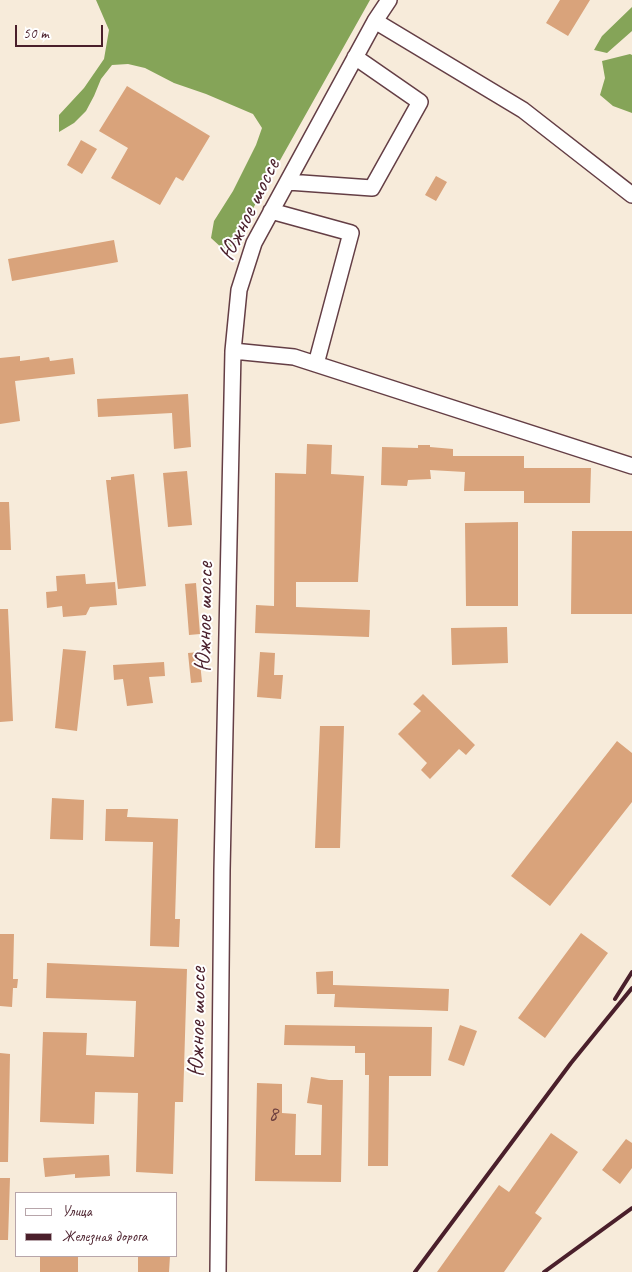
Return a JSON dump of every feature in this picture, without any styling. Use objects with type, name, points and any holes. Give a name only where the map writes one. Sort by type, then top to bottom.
[{"type":"street","name":"Южное шоссе","points":[[218,1272],[222,870],[233,351],[239,290],[254,244],[374,21],[389,0]]},
{"type":"street","points":[[374,21],[523,110],[632,195]]},
{"type":"street","points":[[288,182],[372,188],[420,102],[355,57]]},
{"type":"street","points":[[272,211],[351,233],[316,364]]},
{"type":"street","points":[[233,351],[294,357],[632,466]]},
{"type":"green space","points":[[96,0],[370,0],[251,212],[239,244],[223,249],[211,238],[214,221],[233,191],[256,145],[262,128],[253,114],[174,83],[145,68],[128,64],[112,65],[101,79],[86,111],[74,123],[59,132],[59,115],[84,88],[104,59],[109,30]]},
{"type":"green space","points":[[632,7],[632,31],[607,53],[594,50],[602,36]]},
{"type":"green space","points":[[632,55],[632,113],[613,106],[600,95],[605,78],[602,61]]},
{"type":"building","points":[[560,0],[590,0],[568,36],[546,23]]},
{"type":"building","points":[[127,86],[210,136],[183,181],[176,177],[160,205],[111,178],[128,148],[99,131]]},
{"type":"building","points":[[81,140],[97,149],[82,174],[67,165]]},
{"type":"building","points":[[436,176],[447,182],[436,201],[425,195]]},
{"type":"building","points":[[114,240],[118,262],[12,281],[8,259]]},
{"type":"building","points":[[20,356],[20,361],[49,357],[50,361],[73,358],[75,374],[15,381],[20,421],[0,424],[0,358]]},
{"type":"building","points":[[188,394],[191,447],[174,449],[172,413],[98,417],[97,399]]},
{"type":"building","points":[[307,444],[332,445],[331,474],[364,476],[358,582],[296,582],[296,607],[370,610],[369,637],[255,633],[256,605],[274,606],[275,473],[306,474]]},
{"type":"building","points":[[418,445],[453,449],[453,456],[524,456],[524,468],[591,468],[590,503],[524,503],[524,491],[464,491],[465,472],[430,470],[431,479],[408,480],[407,486],[381,485],[382,447],[418,448]]},
{"type":"building","points":[[187,471],[192,525],[168,527],[163,473]]},
{"type":"building","points":[[134,474],[146,586],[118,589],[106,480],[111,480],[111,477]]},
{"type":"building","points":[[0,502],[9,502],[11,550],[0,550]]},
{"type":"building","points":[[518,522],[518,606],[466,606],[465,523]]},
{"type":"building","points":[[572,531],[632,531],[632,614],[571,614]]},
{"type":"building","points":[[85,574],[86,584],[115,582],[117,605],[90,607],[86,615],[63,617],[62,606],[47,608],[46,592],[57,591],[56,576]]},
{"type":"building","points":[[196,583],[200,634],[189,635],[185,584]]},
{"type":"building","points":[[0,609],[8,609],[13,721],[0,722]]},
{"type":"building","points":[[507,627],[508,663],[452,665],[451,628]]},
{"type":"building","points":[[63,649],[86,651],[77,731],[55,728]]},
{"type":"building","points":[[199,652],[202,682],[191,683],[188,653]]},
{"type":"building","points":[[260,652],[275,653],[274,675],[283,675],[281,699],[257,697]]},
{"type":"building","points":[[164,662],[165,676],[149,677],[153,703],[127,706],[123,679],[114,680],[113,665]]},
{"type":"building","points":[[423,694],[475,745],[466,755],[459,749],[430,779],[421,770],[427,763],[398,734],[421,711],[413,704]]},
{"type":"building","points":[[320,726],[344,726],[340,848],[315,848]]},
{"type":"building","points":[[617,741],[632,753],[632,802],[550,906],[511,876]]},
{"type":"building","points":[[52,798],[84,800],[83,840],[50,839]]},
{"type":"building","points":[[106,809],[128,809],[127,817],[178,819],[175,919],[180,919],[179,947],[150,946],[153,842],[105,841]]},
{"type":"building","points":[[581,933],[608,953],[545,1038],[518,1018]]},
{"type":"building","points":[[0,934],[14,934],[13,979],[18,979],[17,988],[13,988],[12,1007],[0,1006]]},
{"type":"building","points":[[47,963],[187,969],[183,1102],[175,1102],[173,1174],[136,1172],[138,1093],[95,1092],[94,1124],[40,1122],[43,1032],[87,1033],[86,1055],[134,1057],[136,1001],[46,998]]},
{"type":"building","points":[[333,971],[333,985],[449,989],[448,1011],[334,1007],[335,994],[317,994],[316,972]]},
{"type":"building","points":[[285,1025],[432,1027],[431,1076],[389,1076],[388,1166],[368,1166],[369,1075],[365,1075],[365,1053],[355,1053],[355,1046],[284,1045]]},
{"type":"building","points":[[460,1025],[477,1031],[464,1066],[448,1060]]},
{"type":"building","points":[[0,1053],[10,1054],[8,1162],[0,1162]]},
{"type":"building","points":[[311,1077],[343,1080],[341,1182],[255,1181],[257,1083],[282,1084],[282,1113],[296,1114],[295,1155],[321,1155],[322,1105],[307,1103]]},
{"type":"building","points":[[551,1133],[578,1152],[535,1213],[542,1218],[504,1272],[437,1272],[499,1185],[509,1192]]},
{"type":"building","points":[[626,1139],[632,1143],[632,1168],[620,1184],[602,1170]]},
{"type":"building","points":[[109,1155],[110,1176],[75,1178],[75,1174],[45,1177],[43,1158]]},
{"type":"building","points":[[0,1178],[10,1178],[8,1240],[0,1240]]},
{"type":"building","points":[[40,1257],[78,1257],[78,1272],[40,1272]]},
{"type":"building","points":[[138,1257],[170,1257],[169,1272],[138,1272]]},
{"type":"railway","points":[[615,999],[632,972]]},
{"type":"railway","points":[[415,1272],[571,1063],[632,988]]},
{"type":"railway","points":[[544,1272],[632,1208]]}]
